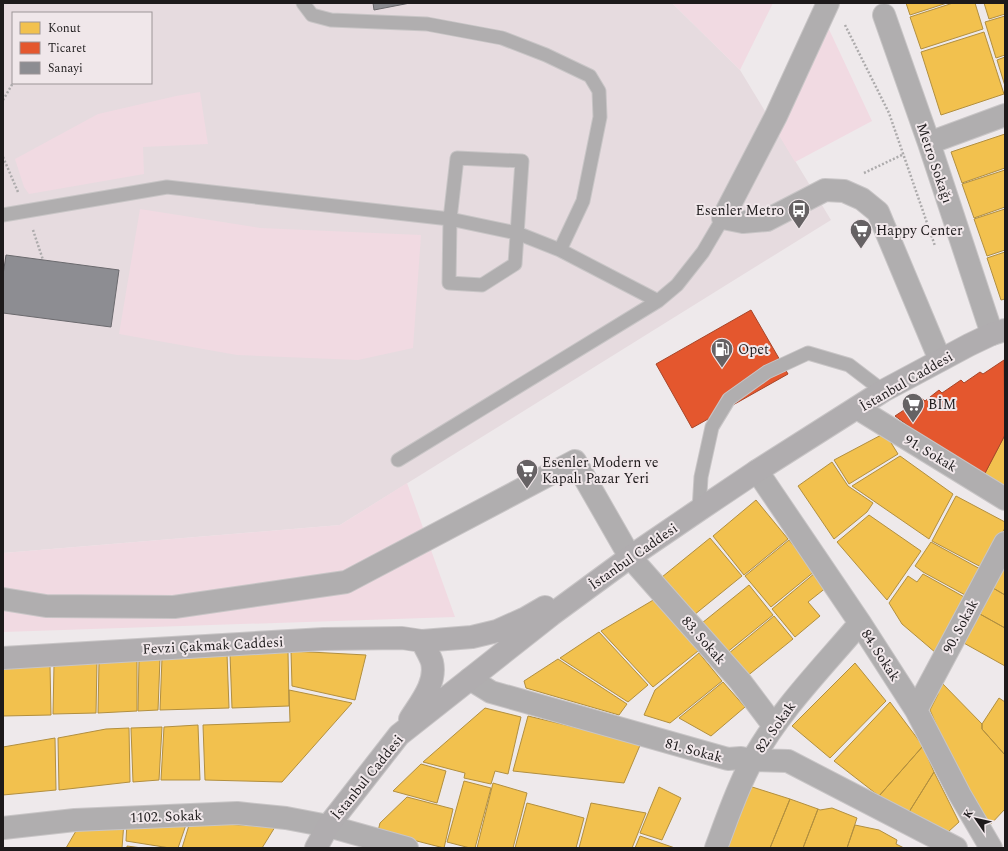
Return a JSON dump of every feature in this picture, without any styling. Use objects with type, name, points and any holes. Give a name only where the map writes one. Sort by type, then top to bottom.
[{"type":"main road","name":"İstanbul Caddesi","points":[[316,848],[328,826],[399,735],[551,615],[630,556],[757,471],[883,391],[940,360],[1001,332]]},
{"type":"main road","name":"Fevzi Çakmak Caddesi","points":[[3,658],[324,639],[402,638],[422,642],[472,637],[497,630],[526,618],[630,556]]},
{"type":"main road","points":[[399,735],[423,699],[432,678],[432,662],[422,642]]},
{"type":"street","points":[[828,3],[776,116],[723,218],[743,222],[767,220],[825,190],[844,191],[862,199],[878,212],[940,360]]},
{"type":"street","name":"Metro Sokağı","points":[[884,15],[929,143],[1001,332]]},
{"type":"street","points":[[929,143],[1005,115]]},
{"type":"street","name":"91. Sokak","points":[[857,408],[1005,499]]},
{"type":"street","name":"83. Sokak","points":[[3,599],[46,606],[174,607],[346,582],[575,461],[630,556],[740,681],[774,726]]},
{"type":"street","name":"84. Sokak","points":[[757,471],[860,623],[916,710],[960,795],[991,848]]},
{"type":"street","name":"90. Sokak","points":[[916,710],[1005,543]]},
{"type":"street","name":"82. Sokak","points":[[716,848],[740,783],[752,760],[789,706],[860,623]]},
{"type":"street","name":"81. Sokak","points":[[470,679],[492,692],[507,697],[728,760],[741,758],[752,760],[788,761],[956,848]]},
{"type":"street","name":"1102. Sokak","points":[[3,828],[75,820],[237,813],[286,818],[328,826],[407,848]]},
{"type":"street","points":[[998,848],[1005,836]]},
{"type":"lane","points":[[303,3],[312,15],[330,20],[427,24],[502,38],[590,76],[599,92],[600,117],[583,201],[560,250]]},
{"type":"lane","points":[[457,158],[522,161],[517,233],[515,264],[482,285],[449,283],[450,219],[457,158]]},
{"type":"lane","points":[[3,215],[167,187],[450,219],[517,233],[560,250],[658,301]]},
{"type":"lane","points":[[398,460],[658,301],[676,285],[703,252],[723,218]]},
{"type":"lane","points":[[699,510],[701,477],[712,427],[729,399],[767,372],[808,353],[849,364],[883,391]]},
{"type":"path","points":[[845,24],[889,113],[936,250]]},
{"type":"path","points":[[3,100],[12,84]]},
{"type":"path","points":[[861,174],[929,143]]},
{"type":"shaded area","points":[[3,3],[672,3],[740,70],[831,220],[340,525],[3,553]]},
{"type":"shaded area","points":[[672,3],[773,3],[740,70]]},
{"type":"shaded area","points":[[826,23],[872,121],[795,162],[777,132]]},
{"type":"shaded area","points":[[200,92],[208,144],[143,147],[144,174],[29,194],[24,187],[15,159],[98,114]]},
{"type":"shaded area","points":[[140,209],[260,228],[421,235],[413,348],[358,360],[237,355],[119,334]]},
{"type":"shaded area","points":[[407,483],[455,617],[3,632],[3,553],[340,525]]},
{"type":"building: Konut","points":[[906,3],[947,3],[910,15]]},
{"type":"building: Konut","points":[[953,3],[975,3],[983,29],[921,49],[910,17]]},
{"type":"building: Konut","points":[[984,3],[1005,3],[1005,14],[989,19]]},
{"type":"building: Konut","points":[[1005,16],[1005,55],[996,58],[985,22]]},
{"type":"building: Konut","points":[[984,32],[1004,94],[941,115],[921,52]]},
{"type":"building: Konut","points":[[1005,57],[1005,86],[997,60]]},
{"type":"building: Konut","points":[[1005,134],[1005,168],[962,183],[951,152]]},
{"type":"building: Konut","points":[[1005,170],[1005,207],[974,218],[962,184]]},
{"type":"building: Konut","points":[[1005,209],[1005,250],[987,256],[974,219]]},
{"type":"building: Konut","points":[[1005,252],[1005,299],[1001,300],[987,258]]},
{"type":"building: Konut","points":[[885,433],[898,454],[849,484],[834,460]]},
{"type":"building: Konut","points":[[1005,435],[1005,490],[983,477]]},
{"type":"building: Konut","points":[[900,456],[953,494],[929,539],[852,486]]},
{"type":"building: Konut","points":[[832,462],[848,486],[873,503],[867,512],[834,539],[798,486]]},
{"type":"building: Konut","points":[[956,496],[1005,522],[1005,528],[983,568],[932,541]]},
{"type":"building: Konut","points":[[756,500],[788,539],[744,575],[713,536]]},
{"type":"building: Konut","points":[[869,515],[921,551],[887,600],[837,542]]},
{"type":"building: Konut","points":[[710,538],[742,576],[694,615],[662,577]]},
{"type":"building: Konut","points":[[789,540],[815,571],[771,607],[745,576]]},
{"type":"building: Konut","points":[[931,542],[982,570],[967,596],[915,566]]},
{"type":"building: Konut","points":[[1005,565],[1005,595],[993,588]]},
{"type":"building: Konut","points":[[815,573],[827,587],[808,602],[820,616],[795,637],[772,609]]},
{"type":"building: Konut","points":[[923,574],[966,598],[936,653],[902,624],[889,603],[908,576],[917,582]]},
{"type":"building: Konut","points":[[749,585],[773,615],[726,653],[702,623]]},
{"type":"building: Konut","points":[[993,588],[1005,595],[1005,628],[980,614]]},
{"type":"building: Konut","points":[[655,599],[698,651],[653,687],[601,631]]},
{"type":"building: Konut","points":[[978,613],[1005,628],[1005,666],[962,642]]},
{"type":"building: Konut","points":[[774,616],[793,639],[746,677],[728,654]]},
{"type":"building: Konut","points":[[599,632],[648,685],[628,702],[560,658]]},
{"type":"building: Konut","points":[[291,651],[366,655],[355,700],[292,686]]},
{"type":"building: Konut","points":[[288,652],[289,706],[232,708],[230,654]]},
{"type":"building: Konut","points":[[699,653],[722,681],[670,723],[644,715],[655,690]]},
{"type":"building: Konut","points":[[227,654],[229,708],[160,710],[162,658]]},
{"type":"building: Konut","points":[[160,658],[158,710],[138,711],[139,660]]},
{"type":"building: Konut","points":[[558,659],[627,704],[619,715],[526,688],[524,681]]},
{"type":"building: Konut","points":[[137,660],[137,711],[98,713],[99,662]]},
{"type":"building: Konut","points":[[97,662],[96,713],[53,714],[54,665]]},
{"type":"building: Konut","points":[[855,663],[886,701],[830,758],[792,726]]},
{"type":"building: Konut","points":[[50,665],[51,715],[3,716],[3,668]]},
{"type":"building: Konut","points":[[939,680],[982,724],[982,729],[1005,755],[1005,809],[989,826],[968,800],[930,710],[938,694],[935,689]]},
{"type":"building: Konut","points":[[723,682],[745,707],[711,736],[679,718]]},
{"type":"building: Konut","points":[[289,690],[352,703],[282,782],[205,780],[203,725],[290,722]]},
{"type":"building: Konut","points":[[999,698],[1005,702],[1005,755],[982,729],[982,724]]},
{"type":"building: Konut","points":[[890,702],[923,746],[879,796],[834,761]]},
{"type":"building: Konut","points":[[485,708],[521,717],[508,774],[495,771],[491,784],[464,778],[465,773],[423,762]]},
{"type":"building: Konut","points":[[528,716],[641,743],[624,783],[513,771]]},
{"type":"building: Konut","points":[[198,725],[200,780],[161,780],[164,727]]},
{"type":"building: Konut","points":[[162,727],[159,780],[133,782],[131,728]]},
{"type":"building: Konut","points":[[129,728],[130,782],[59,790],[58,738],[106,729]]},
{"type":"building: Konut","points":[[55,738],[56,790],[3,795],[3,747]]},
{"type":"building: Konut","points":[[923,746],[934,772],[909,812],[879,796]]},
{"type":"building: Konut","points":[[421,764],[446,771],[437,803],[393,791]]},
{"type":"building: Konut","points":[[934,772],[959,822],[948,832],[909,812]]},
{"type":"building: Konut","points":[[464,781],[491,788],[475,848],[447,842]]},
{"type":"building: Konut","points":[[493,783],[527,793],[513,848],[477,848]]},
{"type":"building: Konut","points":[[749,786],[790,799],[770,848],[725,848]]},
{"type":"building: Konut","points":[[659,787],[681,798],[662,840],[640,833]]},
{"type":"building: Konut","points":[[407,797],[453,809],[444,848],[378,831],[380,823]]},
{"type":"building: Konut","points":[[790,799],[818,809],[803,848],[770,848]]},
{"type":"building: Konut","points":[[527,803],[584,818],[576,848],[515,848]]},
{"type":"building: Konut","points":[[591,803],[646,813],[632,848],[579,848]]},
{"type":"building: Konut","points":[[832,808],[857,818],[847,848],[803,848],[818,809]]},
{"type":"building: Konut","points":[[188,819],[178,848],[126,841],[127,822]]},
{"type":"building: Konut","points":[[124,822],[122,848],[66,848],[80,824]]},
{"type":"building: Konut","points":[[190,822],[275,827],[262,848],[182,848]]},
{"type":"building: Konut","points":[[855,825],[879,830],[897,840],[896,844],[904,848],[847,848]]},
{"type":"building: Konut","points":[[640,836],[675,848],[635,848]]},
{"type":"building: Konut","points":[[127,846],[142,848],[127,848]]},
{"type":"building: Ticaret","points":[[751,310],[788,374],[692,428],[656,364]]},
{"type":"building: Ticaret","points":[[1004,360],[1005,435],[983,477],[926,439],[895,416],[922,398],[925,401],[939,390],[942,393],[961,380],[964,383],[980,372],[983,374]]},
{"type":"building: Sanayi","points":[[373,3],[410,3],[374,10]]},
{"type":"building: Sanayi","points":[[6,255],[119,270],[111,327],[3,313],[3,275]]},
{"type":"place","name":"Esenler Metro","points":[[799,230]]},
{"type":"place","name":"Happy Center","points":[[861,250]]},
{"type":"place","name":"Opet","points":[[722,368]]},
{"type":"place","name":"BİM","points":[[913,424]]},
{"type":"place","name":"Esenler Modern ve Kapalı Pazar Yeri","points":[[527,490]]}]
